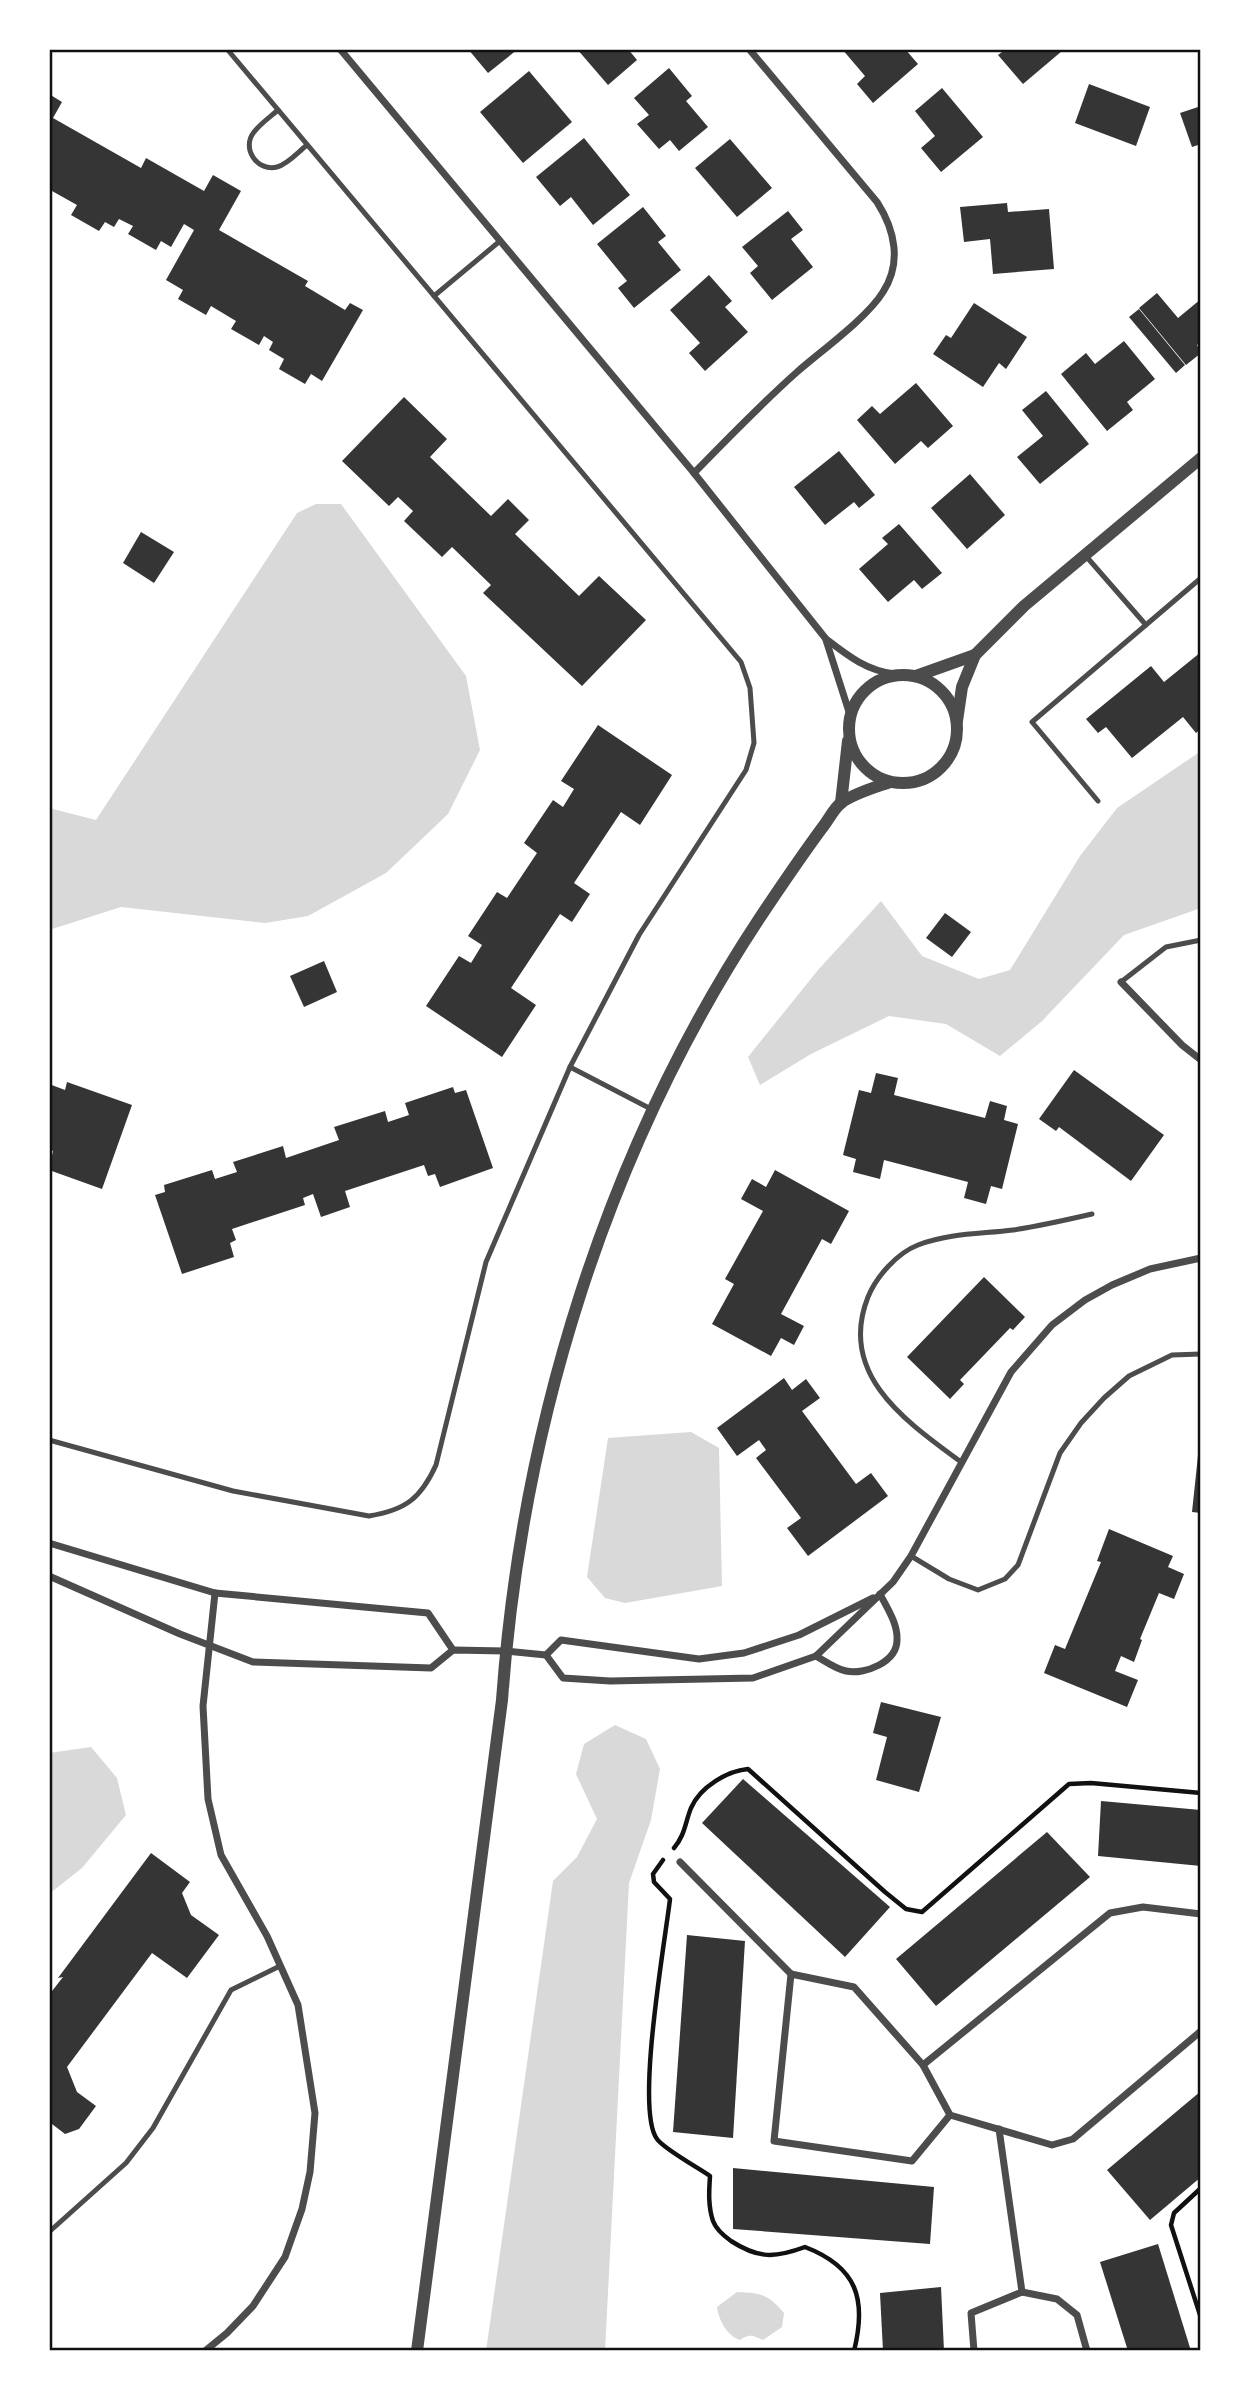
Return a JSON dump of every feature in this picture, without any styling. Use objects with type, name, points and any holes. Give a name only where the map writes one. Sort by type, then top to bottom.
[{"type":"street","points":[[340,49],[694,473],[826,639],[853,661],[881,672],[916,676],[935,685],[950,701],[957,721]]},
{"type":"street","points":[[694,473],[795,374],[872,307],[891,275],[895,256],[894,237],[888,219],[877,202],[749,49]]},
{"type":"street","points":[[849,736],[856,757],[870,773],[890,782],[911,783],[931,776],[947,761],[956,742],[962,687],[975,655],[1024,606],[1201,458]]},
{"type":"street","points":[[826,639],[850,715],[841,803]]},
{"type":"street","points":[[916,676],[975,655]]},
{"type":"street","points":[[850,715],[859,696],[875,682],[895,674]]},
{"type":"street","points":[[417,2351],[502,1700],[505,1651],[531,1479],[554,1382],[582,1286],[617,1192],[653,1110],[691,1033],[741,947],[796,863],[841,803],[890,782]]},
{"type":"street","points":[[1121,982],[1182,1045],[1201,1060]]},
{"type":"street","points":[[49,1576],[209,1646],[253,1662],[431,1668],[453,1650],[505,1651],[546,1656],[563,1678],[610,1681],[753,1678],[816,1656],[893,1582],[911,1556],[1011,1372],[1052,1325],[1085,1300],[1112,1285],[1150,1269],[1201,1258]]},
{"type":"street","points":[[49,1543],[94,1559],[215,1593],[428,1613],[453,1650]]},
{"type":"street","points":[[205,2351],[253,2306],[285,2257],[302,2209],[310,2172],[315,2113],[298,2005],[267,1936],[221,1855],[208,1799],[202,1706],[215,1593]]},
{"type":"street","points":[[546,1656],[561,1640],[699,1659],[744,1653],[799,1635],[880,1594]]},
{"type":"street","points":[[816,1656],[846,1671],[868,1669],[883,1663],[894,1653],[898,1641],[895,1624],[880,1594]]},
{"type":"street","points":[[680,1862],[791,1974],[854,1987],[923,2065],[950,2115],[1052,2145],[1073,2139],[1201,2031]]},
{"type":"street","points":[[923,2065],[1110,1913],[1143,1907],[1201,1914]]},
{"type":"street","points":[[791,1974],[774,2141],[912,2161],[950,2115]]},
{"type":"street","points":[[999,2129],[1022,2292]]},
{"type":"street","points":[[974,2351],[971,2314],[1022,2292],[1058,2299],[1077,2315],[1087,2351]]},
{"type":"lane","points":[[49,1440],[233,1491],[369,1516],[391,1512],[411,1501],[426,1485],[436,1465],[486,1262],[570,1067],[639,935],[746,770],[754,743],[750,688],[741,662],[227,49]]},
{"type":"lane","points":[[278,110],[253,133],[249,146],[254,159],[265,167],[279,167],[307,145]]},
{"type":"lane","points":[[434,296],[500,241]]},
{"type":"lane","points":[[1085,555],[1146,625]]},
{"type":"lane","points":[[1098,802],[1032,722],[1201,578]]},
{"type":"lane","points":[[1121,982],[1166,947],[1201,940]]},
{"type":"lane","points":[[570,1067],[653,1110]]},
{"type":"lane","points":[[961,1462],[904,1419],[884,1398],[867,1370],[859,1339],[861,1313],[872,1285],[894,1261],[916,1245],[950,1236],[1014,1230],[1092,1214]]},
{"type":"lane","points":[[911,1556],[949,1580],[978,1590],[1005,1579],[1018,1565],[1060,1453],[1081,1423],[1129,1376],[1172,1355],[1201,1354]]},
{"type":"lane","points":[[49,2232],[126,2163],[153,2128],[231,1990],[280,1966]]},
{"type":"path","points":[[1201,2188],[1174,2213],[1171,2225],[1201,2318]]},
{"type":"shaded area","points":[[316,504],[341,504],[466,676],[480,750],[448,814],[386,873],[308,916],[265,923],[121,907],[49,930],[49,808],[96,820],[297,513]]},
{"type":"shaded area","points":[[1201,751],[1201,908],[1124,935],[1042,1021],[1000,1056],[946,1024],[889,1016],[811,1054],[760,1085],[748,1057],[818,970],[881,901],[922,956],[979,979],[1010,970],[1080,856],[1117,808]]},
{"type":"shaded area","points":[[691,1432],[719,1448],[722,1586],[625,1603],[605,1598],[587,1577],[608,1438]]},
{"type":"shaded area","points":[[615,1725],[646,1739],[660,1769],[651,1820],[629,1883],[605,2351],[486,2351],[553,1881],[577,1857],[597,1819],[576,1774],[584,1744]]},
{"type":"shaded area","points":[[91,1747],[117,1778],[126,1815],[82,1868],[49,1894],[49,1753]]},
{"type":"shaded area","points":[[737,2292],[768,2298],[784,2313],[782,2327],[763,2340],[749,2336],[740,2340],[731,2335],[721,2322],[717,2307]]},
{"type":"building","points":[[468,49],[518,49],[488,73]]},
{"type":"building","points":[[577,49],[628,49],[637,60],[608,85]]},
{"type":"building","points":[[842,49],[905,49],[918,64],[873,103],[857,84],[865,76]]},
{"type":"building","points":[[1000,49],[1062,51],[1023,84],[998,55],[1002,52]]},
{"type":"building","points":[[669,68],[692,96],[686,101],[708,127],[679,151],[670,140],[659,149],[637,124],[649,115],[634,98]]},
{"type":"building","points":[[529,71],[572,122],[523,163],[480,112]]},
{"type":"building","points":[[1089,84],[1150,107],[1136,146],[1075,123]]},
{"type":"building","points":[[942,88],[983,137],[941,172],[921,148],[935,136],[915,111]]},
{"type":"building","points":[[49,94],[62,102],[53,118],[141,168],[146,158],[204,191],[213,175],[241,191],[219,230],[308,281],[305,286],[345,310],[350,303],[363,310],[322,381],[311,374],[305,384],[279,369],[284,359],[269,350],[273,342],[264,336],[259,345],[231,329],[236,321],[211,306],[206,315],[178,299],[183,290],[166,280],[194,230],[184,224],[171,247],[161,241],[156,250],[128,234],[133,226],[119,219],[114,227],[105,222],[99,231],[71,215],[77,205],[52,191],[49,197]]},
{"type":"building","points":[[1201,106],[1201,144],[1192,147],[1180,113]]},
{"type":"building","points":[[584,138],[630,195],[593,225],[571,197],[560,206],[536,177]]},
{"type":"building","points":[[730,139],[772,188],[737,217],[695,168]]},
{"type":"building","points":[[1007,203],[1008,212],[1049,209],[1054,269],[993,274],[990,239],[964,242],[960,207]]},
{"type":"building","points":[[643,207],[666,236],[658,242],[681,270],[634,308],[618,288],[627,281],[597,244]]},
{"type":"building","points":[[788,211],[803,230],[791,239],[813,267],[772,300],[750,273],[758,266],[742,247]]},
{"type":"building","points":[[709,275],[732,301],[725,307],[748,332],[705,371],[689,353],[700,343],[670,310]]},
{"type":"building","points":[[1157,293],[1178,318],[1201,299],[1201,342],[1197,345],[1201,353],[1186,365],[1139,308]]},
{"type":"building","points":[[974,303],[1027,337],[1006,369],[999,363],[983,387],[933,354],[946,335],[951,338]]},
{"type":"building","points":[[1139,309],[1185,365],[1176,373],[1129,317]]},
{"type":"building","points":[[1124,341],[1155,379],[1127,402],[1133,410],[1107,431],[1061,374],[1086,353],[1095,364]]},
{"type":"building","points":[[916,383],[953,426],[928,448],[921,441],[895,464],[857,420],[872,406],[880,414]]},
{"type":"building","points":[[1046,391],[1089,444],[1040,484],[1017,457],[1043,436],[1022,410]]},
{"type":"building","points":[[404,397],[447,439],[430,457],[491,516],[508,499],[529,520],[515,534],[579,596],[599,576],[646,620],[582,686],[483,593],[491,585],[452,547],[442,557],[404,521],[413,511],[398,497],[389,506],[342,461]]},
{"type":"building","points":[[839,451],[875,495],[859,508],[854,502],[825,525],[794,487]]},
{"type":"building","points":[[970,474],[1005,515],[967,549],[931,508]]},
{"type":"building","points":[[899,524],[942,573],[922,589],[914,580],[888,602],[859,569],[888,544],[882,538]]},
{"type":"building","points":[[141,532],[174,552],[154,583],[123,563]]},
{"type":"building","points":[[1201,652],[1201,729],[1196,733],[1183,717],[1132,758],[1106,727],[1098,733],[1086,719],[1151,666],[1164,682]]},
{"type":"building","points":[[598,725],[672,775],[640,825],[621,812],[574,883],[590,894],[572,922],[560,914],[511,988],[536,1005],[502,1057],[426,1006],[459,956],[471,963],[482,945],[468,936],[497,892],[507,898],[537,853],[524,843],[553,800],[563,807],[574,789],[561,781]]},
{"type":"building","points":[[945,913],[971,932],[952,957],[926,938]]},
{"type":"building","points":[[324,961],[337,992],[304,1007],[290,976]]},
{"type":"building","points":[[1074,1070],[1164,1135],[1131,1181],[1059,1127],[1056,1131],[1039,1119]]},
{"type":"building","points":[[876,1073],[898,1078],[894,1095],[985,1118],[990,1101],[1007,1106],[1004,1120],[1018,1124],[1002,1189],[991,1186],[986,1204],[964,1198],[968,1182],[884,1160],[880,1179],[853,1172],[856,1159],[843,1155],[859,1090],[871,1093]]},
{"type":"building","points":[[67,1082],[132,1105],[102,1189],[49,1170],[53,1151],[49,1149],[49,1084],[65,1090]]},
{"type":"building","points":[[453,1087],[455,1093],[466,1090],[493,1168],[440,1187],[435,1174],[428,1176],[424,1165],[345,1191],[350,1207],[321,1217],[313,1194],[303,1198],[305,1205],[232,1229],[236,1240],[230,1243],[234,1257],[182,1274],[155,1195],[165,1192],[164,1185],[212,1170],[215,1179],[237,1172],[233,1162],[283,1146],[286,1158],[339,1140],[334,1127],[385,1111],[388,1122],[409,1115],[405,1103]]},
{"type":"building","points":[[775,1170],[849,1211],[831,1244],[822,1239],[781,1314],[804,1326],[794,1345],[781,1338],[771,1356],[712,1324],[734,1284],[725,1279],[763,1211],[741,1199],[752,1179],[766,1187]]},
{"type":"building","points":[[984,1277],[1025,1317],[1013,1330],[1010,1328],[960,1380],[964,1384],[950,1399],[907,1357]]},
{"type":"building","points":[[784,1378],[792,1390],[806,1379],[820,1398],[802,1411],[856,1484],[871,1473],[888,1496],[808,1556],[787,1528],[801,1518],[756,1458],[766,1450],[759,1440],[737,1456],[717,1428]]},
{"type":"building","points":[[1199,1446],[1201,1447],[1201,1513],[1192,1512]]},
{"type":"building","points":[[1109,1529],[1173,1556],[1168,1567],[1184,1574],[1174,1599],[1159,1593],[1140,1639],[1142,1640],[1134,1662],[1121,1656],[1115,1671],[1138,1680],[1127,1707],[1044,1673],[1055,1645],[1065,1649],[1101,1562],[1097,1561]]},
{"type":"building","points":[[881,1702],[941,1717],[919,1792],[876,1780],[887,1737],[873,1733]]},
{"type":"building","points":[[743,1779],[890,1907],[845,1957],[702,1823]]},
{"type":"building","points":[[1101,1801],[1201,1810],[1201,1866],[1098,1856]]},
{"type":"building","points":[[1047,1832],[1090,1877],[936,2006],[896,1959]]},
{"type":"building","points":[[151,1853],[190,1882],[182,1893],[191,1915],[219,1935],[187,1978],[152,1953],[67,2067],[77,2092],[96,2106],[79,2129],[65,2134],[52,2124],[49,2126],[49,1995],[63,1977],[58,1978]]},
{"type":"building","points":[[687,1935],[745,1941],[733,2138],[673,2132]]},
{"type":"building","points":[[1201,2091],[1201,2177],[1150,2220],[1107,2170]]},
{"type":"building","points":[[733,2168],[934,2187],[930,2244],[733,2229]]},
{"type":"building","points":[[1158,2244],[1191,2351],[1128,2351],[1100,2262]]},
{"type":"building","points":[[941,2287],[944,2351],[883,2351],[880,2293]]}]
